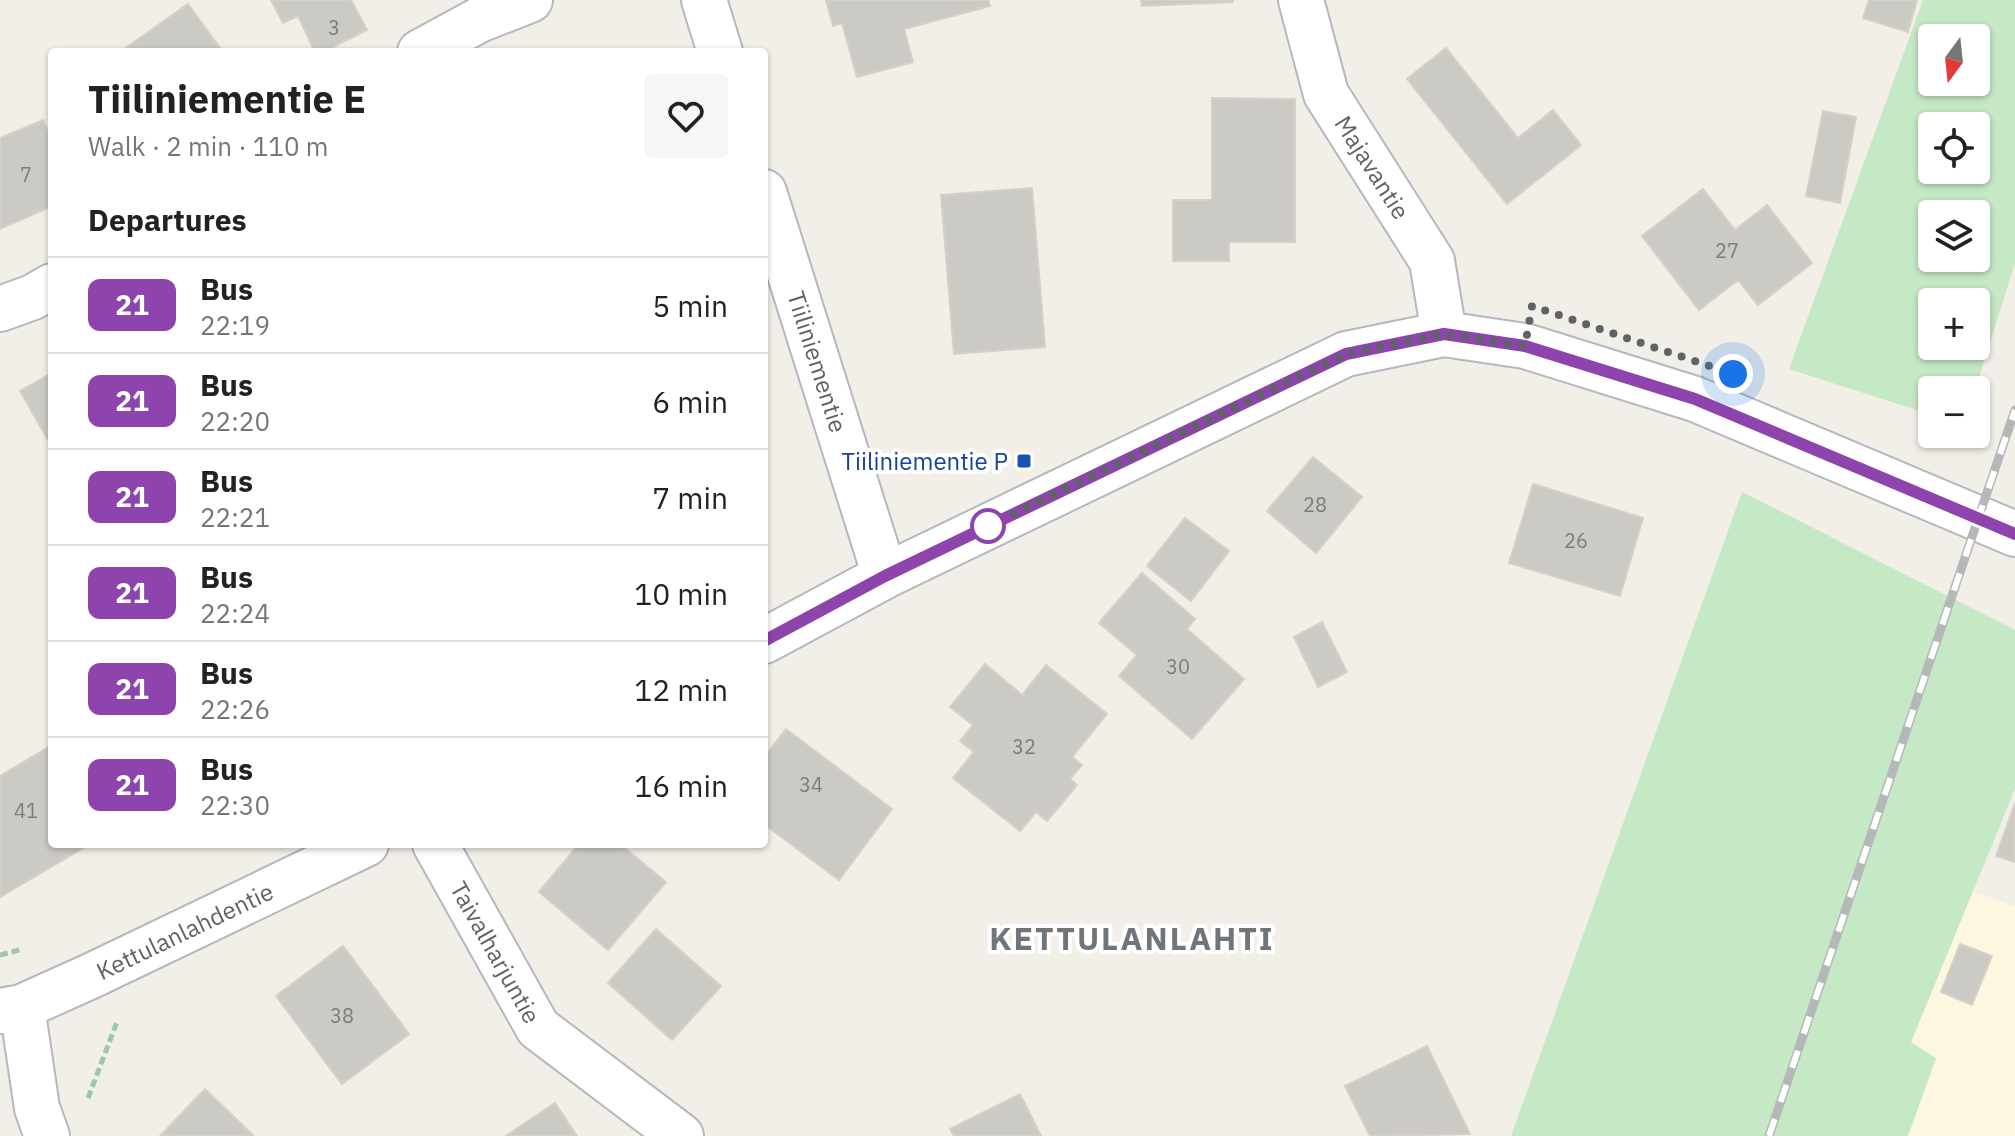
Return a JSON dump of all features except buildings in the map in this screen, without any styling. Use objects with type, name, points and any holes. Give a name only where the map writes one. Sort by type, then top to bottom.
[{"type":"street","points":[[427,48],[479,20],[530,0]]},
{"type":"street","points":[[704,0],[719,48]]},
{"type":"street","name":"Majavantie","points":[[1301,0],[1326,94],[1432,261],[1444,334]]},
{"type":"street","name":"Tiiliniementie","points":[[768,205],[885,576]]},
{"type":"street","points":[[0,309],[48,288]]},
{"type":"street","points":[[768,639],[885,576],[1346,354],[1444,334],[1525,346],[1695,399],[2015,534]]},
{"type":"street","name":"Kettulanlahdentie","points":[[11,1009],[357,848]]},
{"type":"street","name":"Taivalharjuntie","points":[[437,848],[538,1028],[681,1136]]},
{"type":"street","points":[[11,1009],[47,1136]]},
{"type":"path","points":[[87,1100],[116,1023]]},
{"type":"shaded area","points":[[1973,891],[2015,907],[2015,1136],[1908,1136],[1936,1059],[1911,1043]]},
{"type":"green space","points":[[1923,0],[2015,0],[2015,263],[1990,342],[1990,288],[1918,288],[1918,360],[1984,360],[1979,376],[1918,376],[1918,410],[1789,369]]},
{"type":"green space","points":[[1742,492],[2015,630],[2015,789],[1911,1042],[1936,1058],[1908,1136],[1511,1136]]},
{"type":"railway","points":[[1769,1136],[2015,410]]},
{"type":"bus line","name":"21","points":[[768,639],[885,576],[1346,354],[1444,334],[1525,346],[1695,399],[2015,534]]},
{"type":"place","name":"Tiiliniementie P","points":[[1024,461]]},
{"type":"district","name":"KETTULANLAHTI","points":[[1132,938]]},
{"type":"route","points":[[988,526],[1346,354],[1444,334],[1525,346],[1532,306],[1733,374]]}]
